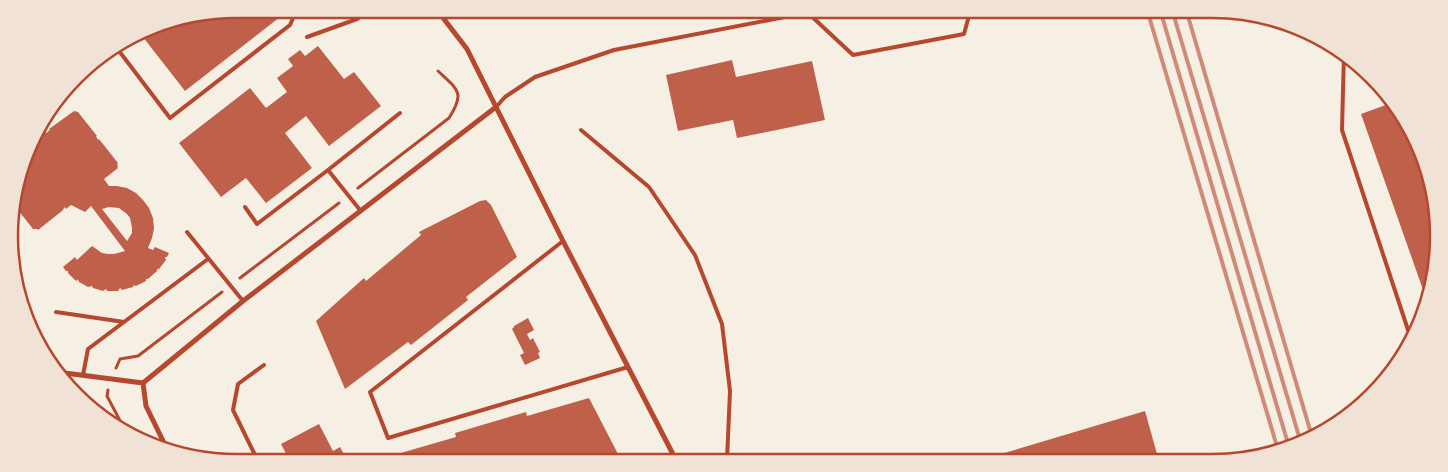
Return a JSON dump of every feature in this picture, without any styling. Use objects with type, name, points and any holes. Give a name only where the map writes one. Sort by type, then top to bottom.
[{"type":"street","points":[[442,17],[467,49],[563,242],[673,454]]},
{"type":"street","points":[[66,373],[143,383],[242,301],[496,107]]},
{"type":"street","points":[[143,383],[146,406],[164,442]]},
{"type":"lane","points":[[119,51],[170,118],[290,25],[294,17]]},
{"type":"lane","points":[[307,36],[360,17]]},
{"type":"lane","points":[[496,107],[505,97],[535,77],[614,50],[787,17]]},
{"type":"lane","points":[[812,17],[853,55],[964,34],[969,17]]},
{"type":"lane","points":[[1344,62],[1342,130],[1409,332]]},
{"type":"lane","points":[[245,207],[257,224],[400,113]]},
{"type":"lane","points":[[581,130],[649,187],[696,255],[722,324],[730,390],[727,454]]},
{"type":"lane","points":[[328,170],[360,210]]},
{"type":"lane","points":[[187,232],[242,301]]},
{"type":"lane","points":[[563,242],[370,392],[388,438],[628,367]]},
{"type":"lane","points":[[83,375],[88,349],[208,259]]},
{"type":"lane","points":[[56,312],[124,322]]},
{"type":"lane","points":[[255,454],[233,410],[238,384],[264,364]]},
{"type":"path","points":[[120,421],[107,396],[120,359],[138,356],[449,118],[456,107],[459,96],[456,88],[438,71]]},
{"type":"building","points":[[280,17],[185,91],[144,38],[179,25],[207,19]]},
{"type":"building","points":[[318,46],[344,79],[354,72],[381,106],[329,146],[306,116],[285,133],[312,168],[266,203],[246,178],[221,197],[179,143],[250,88],[266,108],[287,92],[277,78],[293,66],[288,59],[300,50],[305,56]]},
{"type":"building","points":[[732,60],[736,77],[812,61],[825,120],[737,138],[733,120],[678,131],[666,75]]},
{"type":"building","points":[[1386,105],[1408,139],[1419,166],[1429,207],[1430,222],[1429,265],[1423,291],[1361,114]]},
{"type":"building","points":[[74,111],[78,112],[97,136],[98,140],[118,163],[118,168],[104,179],[109,186],[127,188],[136,193],[149,208],[154,228],[148,248],[153,250],[155,247],[169,253],[159,269],[146,281],[122,290],[120,288],[118,291],[107,291],[106,289],[103,291],[92,286],[88,287],[79,282],[78,279],[77,281],[75,280],[63,267],[75,257],[77,260],[92,246],[102,253],[108,254],[125,251],[91,206],[85,212],[71,205],[66,209],[65,207],[38,230],[33,229],[19,211],[25,179],[34,152],[43,133]],"holes":[[[109,207],[119,208],[127,214],[132,228],[132,233],[127,241],[102,209]]]},
{"type":"building","points":[[486,200],[491,205],[517,257],[466,297],[468,300],[411,345],[408,342],[345,389],[316,321],[364,278],[366,281],[421,235],[419,232],[480,201]]},
{"type":"building","points":[[528,318],[534,330],[527,334],[530,340],[533,338],[540,352],[538,353],[540,358],[525,365],[520,355],[524,353],[512,329]]},
{"type":"building","points":[[589,398],[617,454],[397,454],[456,437],[455,433],[526,412],[527,416]]},
{"type":"building","points":[[1145,411],[1157,454],[1001,454]]},
{"type":"building","points":[[319,424],[333,451],[340,447],[344,454],[286,454],[281,444]]},
{"type":"railway","points":[[1149,17],[1276,445]]},
{"type":"railway","points":[[1162,17],[1287,441]]},
{"type":"railway","points":[[1174,17],[1299,437]]},
{"type":"railway","points":[[1188,17],[1310,431]]}]
